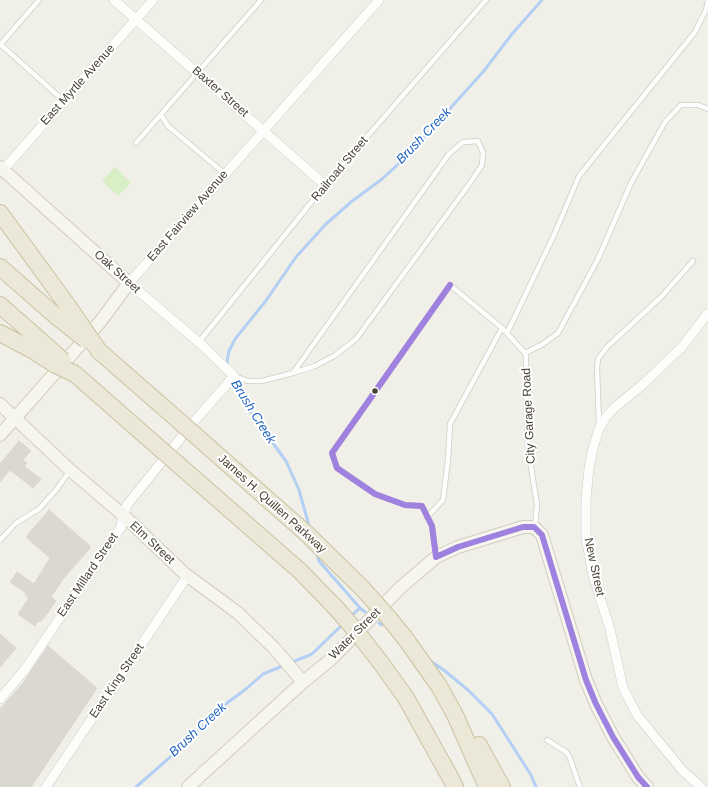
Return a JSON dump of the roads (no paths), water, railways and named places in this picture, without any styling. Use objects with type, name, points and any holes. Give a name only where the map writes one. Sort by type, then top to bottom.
[{"type":"highway","points":[[0,212],[104,355]]},
{"type":"highway","name":"James H. Quillen Parkway","points":[[0,267],[57,317],[104,355],[307,534],[363,589],[405,638],[439,686],[455,714],[487,787]]},
{"type":"highway","points":[[0,306],[36,345]]},
{"type":"highway","points":[[0,333],[36,345],[59,357],[80,379],[300,571],[356,631],[406,698],[450,777],[454,787]]},
{"type":"highway","points":[[455,714],[472,733],[502,787]]},
{"type":"highway","points":[[435,751],[444,787]]},
{"type":"street","name":"Baxter Street","points":[[114,0],[325,185]]},
{"type":"street","name":"East Myrtle Avenue","points":[[2,168],[64,101],[153,0]]},
{"type":"street","name":"East Fairview Avenue","points":[[0,435],[100,322],[129,283],[379,0]]},
{"type":"street","name":"Oak Street","points":[[2,168],[129,283],[199,342],[234,376]]},
{"type":"street","name":"New Street","points":[[701,787],[682,770],[649,731],[637,715],[623,688],[610,629],[593,575],[586,538],[586,499],[589,468],[599,429],[606,417],[614,408],[642,386],[682,347],[708,313]]},
{"type":"street","name":"East Millard Street","points":[[0,699],[26,668],[121,527],[123,515],[127,505],[234,376]]},
{"type":"street","name":"Elm Street","points":[[0,404],[70,470],[123,515],[188,575],[238,613],[274,648],[299,677]]},
{"type":"street","name":"Water Street","points":[[188,787],[299,677],[329,661],[400,588],[436,557],[458,548],[523,527],[538,531]]},
{"type":"street","name":"City Garage Road","points":[[538,531],[586,680],[596,704],[613,737],[638,777],[647,787]]},
{"type":"street","name":"East King Street","points":[[46,787],[188,575]]},
{"type":"lane","points":[[39,0],[0,45],[64,101]]},
{"type":"lane","points":[[136,143],[261,0]]},
{"type":"lane","name":"Railroad Street","points":[[199,342],[325,185],[486,0]]},
{"type":"lane","points":[[507,333],[555,234],[578,176],[695,32],[706,10],[708,1]]},
{"type":"lane","points":[[436,557],[432,526],[422,506],[405,505],[375,494],[337,468],[332,453],[450,285],[502,328],[525,353],[543,344],[558,333],[598,259],[631,183],[665,122],[681,105],[698,105],[708,109]]},
{"type":"lane","points":[[161,115],[168,126],[225,174]]},
{"type":"lane","points":[[234,376],[248,381],[262,381],[294,373],[315,366],[334,356],[356,339],[482,165],[483,153],[478,141],[463,142],[449,154],[294,373]]},
{"type":"lane","points":[[599,429],[598,359],[607,347],[661,297],[692,261]]},
{"type":"lane","points":[[427,517],[443,500],[448,460],[450,424],[502,328]]},
{"type":"lane","name":"City Garage Road","points":[[525,353],[528,448],[537,505],[538,531]]},
{"type":"lane","points":[[0,540],[16,523],[39,509],[56,490],[70,470]]},
{"type":"lane","points":[[547,740],[566,752],[569,756],[580,787]]},
{"type":"waterway","name":"Brush Creek","points":[[228,366],[227,361],[229,351],[235,339],[265,302],[296,257],[326,224],[351,202],[382,179],[407,156],[483,72],[512,34],[542,0]]},
{"type":"waterway","name":"Brush Creek","points":[[232,379],[253,416],[286,461],[299,490],[310,529]]},
{"type":"waterway","name":"Brush Creek","points":[[317,554],[319,561],[365,612]]},
{"type":"waterway","name":"Brush Creek","points":[[351,616],[360,608]]},
{"type":"waterway","name":"Brush Creek","points":[[290,663],[312,654],[344,623]]},
{"type":"waterway","points":[[429,660],[468,690],[492,714],[531,775],[536,787]]},
{"type":"waterway","name":"Brush Creek","points":[[136,787],[227,703],[263,674],[285,665]]}]
